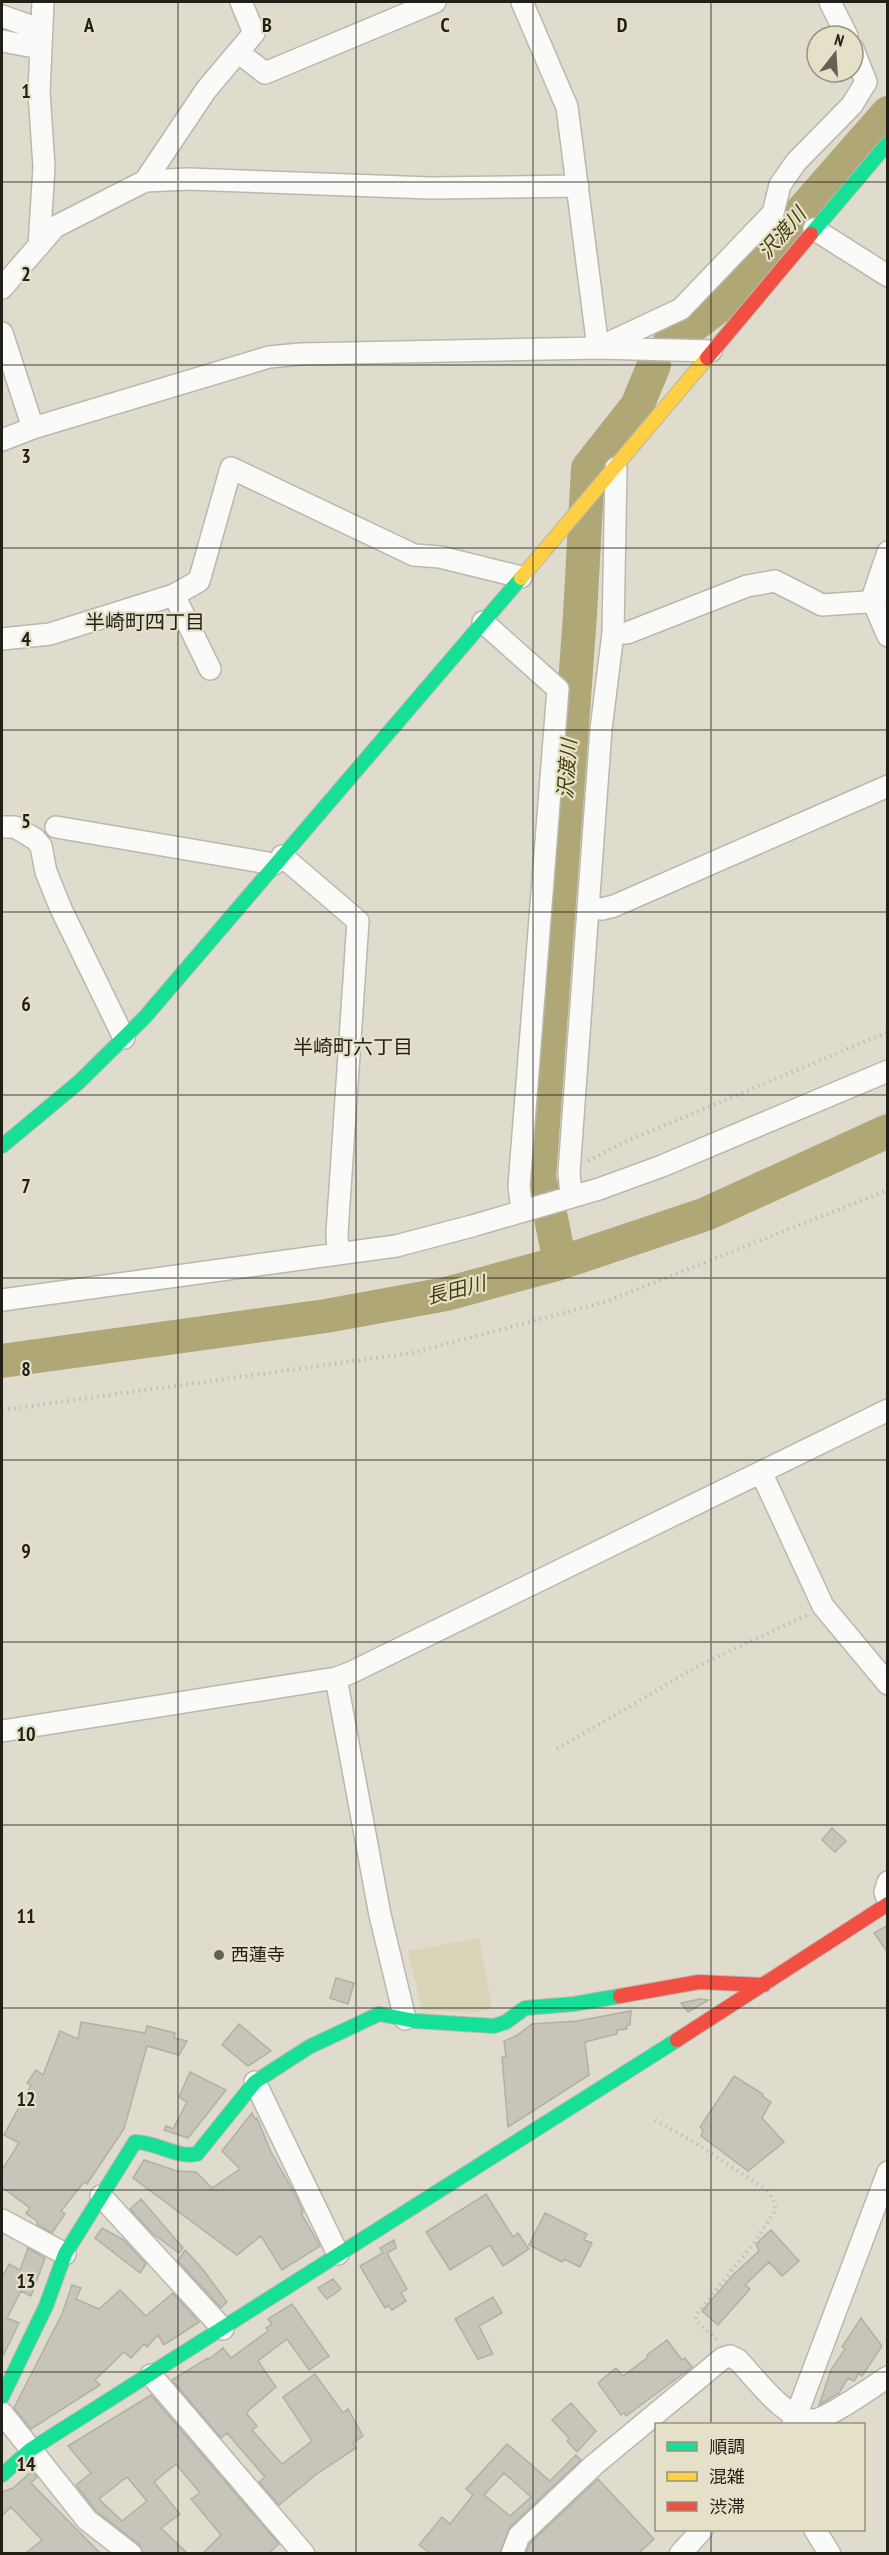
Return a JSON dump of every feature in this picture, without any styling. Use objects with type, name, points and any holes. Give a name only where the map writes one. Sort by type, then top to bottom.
[{"type":"street","points":[[39,246],[44,167],[39,92],[43,2]]},
{"type":"street","points":[[145,181],[206,90],[254,33],[242,2]]},
{"type":"street","points":[[238,52],[265,73],[435,2]]},
{"type":"street","points":[[522,2],[567,107],[598,348]]},
{"type":"street","points":[[830,2],[840,24]]},
{"type":"street","points":[[2,16],[40,39]]},
{"type":"street","points":[[2,41],[40,39]]},
{"type":"street","points":[[598,348],[681,309],[773,213],[780,184],[796,162],[852,105],[865,84]]},
{"type":"street","points":[[2,1146],[79,1082],[145,1017],[616,468],[711,351],[888,143]]},
{"type":"street","points":[[2,288],[55,227],[145,181],[188,179],[430,188],[578,186]]},
{"type":"street","points":[[814,229],[888,276]]},
{"type":"street","points":[[2,333],[33,428]]},
{"type":"street","points":[[2,440],[33,428],[268,357],[301,354],[598,348],[711,351]]},
{"type":"street","points":[[2,639],[50,634],[174,595],[199,581],[231,468],[414,555],[440,557],[521,577]]},
{"type":"street","points":[[571,1196],[569,1172],[601,729],[613,633],[616,468]]},
{"type":"street","points":[[888,552],[872,599],[888,636]]},
{"type":"street","points":[[613,633],[627,633],[747,586],[775,581],[822,604],[866,602],[880,594],[888,584]]},
{"type":"street","points":[[174,595],[210,669]]},
{"type":"street","points":[[483,622],[558,689],[520,1175],[522,1211]]},
{"type":"street","points":[[589,908],[602,909],[614,906],[888,786]]},
{"type":"street","points":[[2,827],[15,827],[35,839],[41,846],[46,872],[61,909],[124,1038]]},
{"type":"street","points":[[56,827],[278,860],[358,921],[337,1233],[338,1254]]},
{"type":"street","points":[[2,1300],[396,1246],[599,1189],[662,1166],[888,1071]]},
{"type":"street","points":[[2,1731],[336,1678],[888,1410]]},
{"type":"street","points":[[761,1472],[823,1606],[888,1684]]},
{"type":"street","points":[[336,1678],[380,1915],[405,2019]]},
{"type":"street","points":[[2,2475],[30,2450],[764,1985],[888,1903],[885,1892],[888,1882]]},
{"type":"street","points":[[2,2397],[46,2306],[65,2254],[135,2142],[144,2141],[182,2155],[197,2154],[255,2082],[309,2047],[379,2014],[405,2019],[494,2026],[506,2022],[525,2008],[534,2006],[574,2004],[699,1982],[764,1985]]},
{"type":"street","points":[[255,2082],[338,2254]]},
{"type":"street","points":[[795,2420],[888,2172]]},
{"type":"street","points":[[101,2196],[223,2329]]},
{"type":"street","points":[[2,2220],[65,2254]]},
{"type":"street","points":[[512,2553],[519,2536],[594,2465],[717,2362],[730,2355],[738,2360],[795,2420],[815,2420],[822,2417],[888,2377]]},
{"type":"street","points":[[151,2375],[304,2553]]},
{"type":"street","points":[[2,2413],[87,2520],[131,2553]]},
{"type":"street","points":[[680,2553],[700,2531]]},
{"type":"street","points":[[816,2531],[830,2553]]},
{"type":"path","points":[[569,1172],[622,1143],[888,1032]]},
{"type":"path","points":[[2,1410],[412,1353],[605,1302],[888,1190]]},
{"type":"path","points":[[557,1749],[700,1665],[823,1606]]},
{"type":"path","points":[[655,2120],[694,2142],[765,2189],[776,2205],[775,2211],[753,2244],[696,2315],[696,2321],[725,2347],[730,2355]]},
{"type":"shaded area","points":[[479,1938],[492,2008],[473,2013],[422,2010],[408,1951]]},
{"type":"building","points":[[832,1828],[846,1841],[835,1852],[822,1840]]},
{"type":"building","points":[[888,1925],[888,1953],[874,1933]]},
{"type":"building","points":[[336,1978],[354,1983],[348,2004],[330,1998]]},
{"type":"building","points":[[700,1999],[709,2000],[688,2012],[681,2003]]},
{"type":"building","points":[[631,2011],[630,2025],[626,2026],[627,2029],[617,2030],[617,2034],[585,2042],[589,2075],[508,2127],[502,2057],[506,2057],[504,2041],[516,2036],[532,2024],[577,2021]]},
{"type":"building","points":[[81,2022],[145,2033],[147,2026],[175,2033],[174,2038],[187,2041],[179,2055],[147,2046],[124,2129],[87,2184],[84,2182],[61,2211],[65,2214],[52,2233],[37,2224],[38,2222],[26,2213],[30,2208],[2,2187],[2,2170],[19,2143],[4,2135],[31,2085],[27,2083],[36,2070],[43,2075],[60,2031],[78,2039]]},
{"type":"building","points":[[239,2024],[271,2051],[248,2066],[222,2045]]},
{"type":"building","points":[[190,2072],[226,2090],[188,2138],[164,2130],[166,2126],[173,2129],[187,2102],[179,2097]]},
{"type":"building","points":[[734,2076],[763,2094],[762,2096],[771,2102],[762,2118],[784,2142],[748,2171],[701,2136],[703,2130],[700,2127]]},
{"type":"building","points":[[252,2113],[255,2119],[257,2118],[271,2152],[296,2196],[303,2212],[301,2213],[320,2246],[282,2270],[261,2236],[237,2255],[133,2178],[144,2160],[177,2171],[196,2172],[212,2188],[240,2169],[222,2151]]},
{"type":"building","points":[[486,2194],[513,2237],[518,2233],[529,2249],[503,2266],[490,2245],[450,2270],[426,2232]]},
{"type":"building","points":[[141,2199],[183,2248],[179,2253],[152,2233],[130,2209]]},
{"type":"building","points":[[545,2213],[587,2234],[584,2240],[592,2243],[580,2267],[564,2259],[562,2262],[529,2245]]},
{"type":"building","points":[[102,2228],[124,2240],[146,2264],[140,2273],[95,2238]]},
{"type":"building","points":[[771,2230],[799,2261],[782,2276],[769,2262],[745,2285],[750,2289],[718,2325],[702,2311],[733,2275],[759,2251],[756,2244]]},
{"type":"building","points":[[394,2240],[396,2248],[387,2253],[407,2289],[401,2293],[406,2301],[392,2310],[388,2305],[385,2308],[360,2266],[383,2253],[380,2248]]},
{"type":"building","points":[[28,2248],[45,2258],[31,2296],[21,2291],[7,2318],[19,2323],[3,2356],[2,2278],[9,2264],[20,2270]]},
{"type":"building","points":[[185,2250],[227,2302],[221,2308],[178,2261]]},
{"type":"building","points":[[333,2279],[341,2289],[327,2299],[318,2288]]},
{"type":"building","points":[[72,2285],[81,2288],[76,2299],[99,2309],[120,2290],[146,2316],[173,2293],[199,2322],[164,2345],[158,2335],[147,2347],[144,2344],[131,2358],[124,2352],[95,2380],[100,2385],[31,2429],[14,2408],[62,2314]]},
{"type":"building","points":[[493,2297],[502,2313],[479,2326],[493,2354],[478,2359],[455,2319]]},
{"type":"building","points":[[292,2304],[329,2356],[309,2370],[287,2339],[258,2361],[276,2387],[249,2410],[247,2414],[257,2426],[252,2430],[282,2464],[312,2441],[283,2397],[315,2374],[343,2413],[348,2409],[363,2436],[353,2443],[356,2448],[318,2473],[279,2505],[259,2482],[265,2477],[227,2433],[221,2438],[172,2380],[209,2359],[223,2348],[231,2358],[268,2331],[266,2328],[272,2324],[268,2319]]},
{"type":"building","points":[[861,2318],[882,2346],[862,2376],[859,2373],[854,2381],[848,2378],[839,2393],[819,2405],[831,2370],[845,2349],[842,2347]]},
{"type":"building","points":[[667,2340],[682,2360],[685,2358],[692,2367],[626,2416],[624,2413],[621,2415],[598,2383],[616,2368],[623,2376]]},
{"type":"building","points":[[151,2395],[279,2544],[269,2553],[203,2553],[221,2535],[191,2499],[200,2493],[176,2464],[154,2482],[180,2514],[161,2528],[187,2553],[143,2553],[139,2544],[96,2511],[76,2485],[91,2473],[68,2446]],"holes":[[[127,2477],[147,2501],[122,2521],[99,2499]]]},
{"type":"building","points":[[571,2403],[596,2431],[577,2452],[567,2441],[569,2438],[552,2420]]},
{"type":"building","points":[[507,2444],[550,2481],[576,2455],[581,2460],[510,2527],[500,2553],[430,2553],[419,2545],[442,2517],[450,2524],[473,2495],[466,2489]],"holes":[[[504,2473],[531,2497],[510,2516],[484,2495]]]},
{"type":"building","points":[[32,2471],[37,2477],[31,2483],[100,2553],[26,2553],[42,2540],[11,2507],[2,2516],[2,2492],[13,2488]]},
{"type":"building","points":[[598,2479],[654,2539],[639,2553],[526,2553],[530,2543]]},
{"type":"waterway","name":"沢渡川","points":[[669,344],[719,306],[888,113]]},
{"type":"waterway","name":"沢渡川","points":[[543,1193],[539,1178],[580,615],[588,468],[637,406],[654,365]]},
{"type":"waterway","name":"長田川","points":[[2,1361],[326,1316],[446,1294],[560,1263],[706,1214],[888,1131]]},
{"type":"waterway","name":"沢渡川","points":[[551,1218],[560,1263]]},
{"type":"traffic: fast","points":[[811,234],[888,143]]},
{"type":"traffic: fast","points":[[2,1146],[79,1082],[145,1017],[521,578]]},
{"type":"traffic: fast","points":[[2,2397],[46,2306],[65,2254],[135,2142],[151,2144],[181,2154],[197,2154],[255,2082],[309,2047],[379,2014],[415,2021],[494,2026],[506,2022],[525,2008],[574,2004],[620,1996]]},
{"type":"traffic: fast","points":[[2,2475],[30,2450],[677,2040]]},
{"type":"traffic: slow","points":[[521,578],[707,358]]},
{"type":"traffic: jam","points":[[707,358],[811,234]]},
{"type":"traffic: jam","points":[[677,2040],[888,1904]]},
{"type":"traffic: jam","points":[[620,1996],[699,1982],[764,1985]]},
{"type":"place","name":"西蓮寺","points":[[219,1955]]},
{"type":"district","name":"半崎町四丁目","points":[[145,622]]},
{"type":"district","name":"半崎町六丁目","points":[[353,1047]]}]
